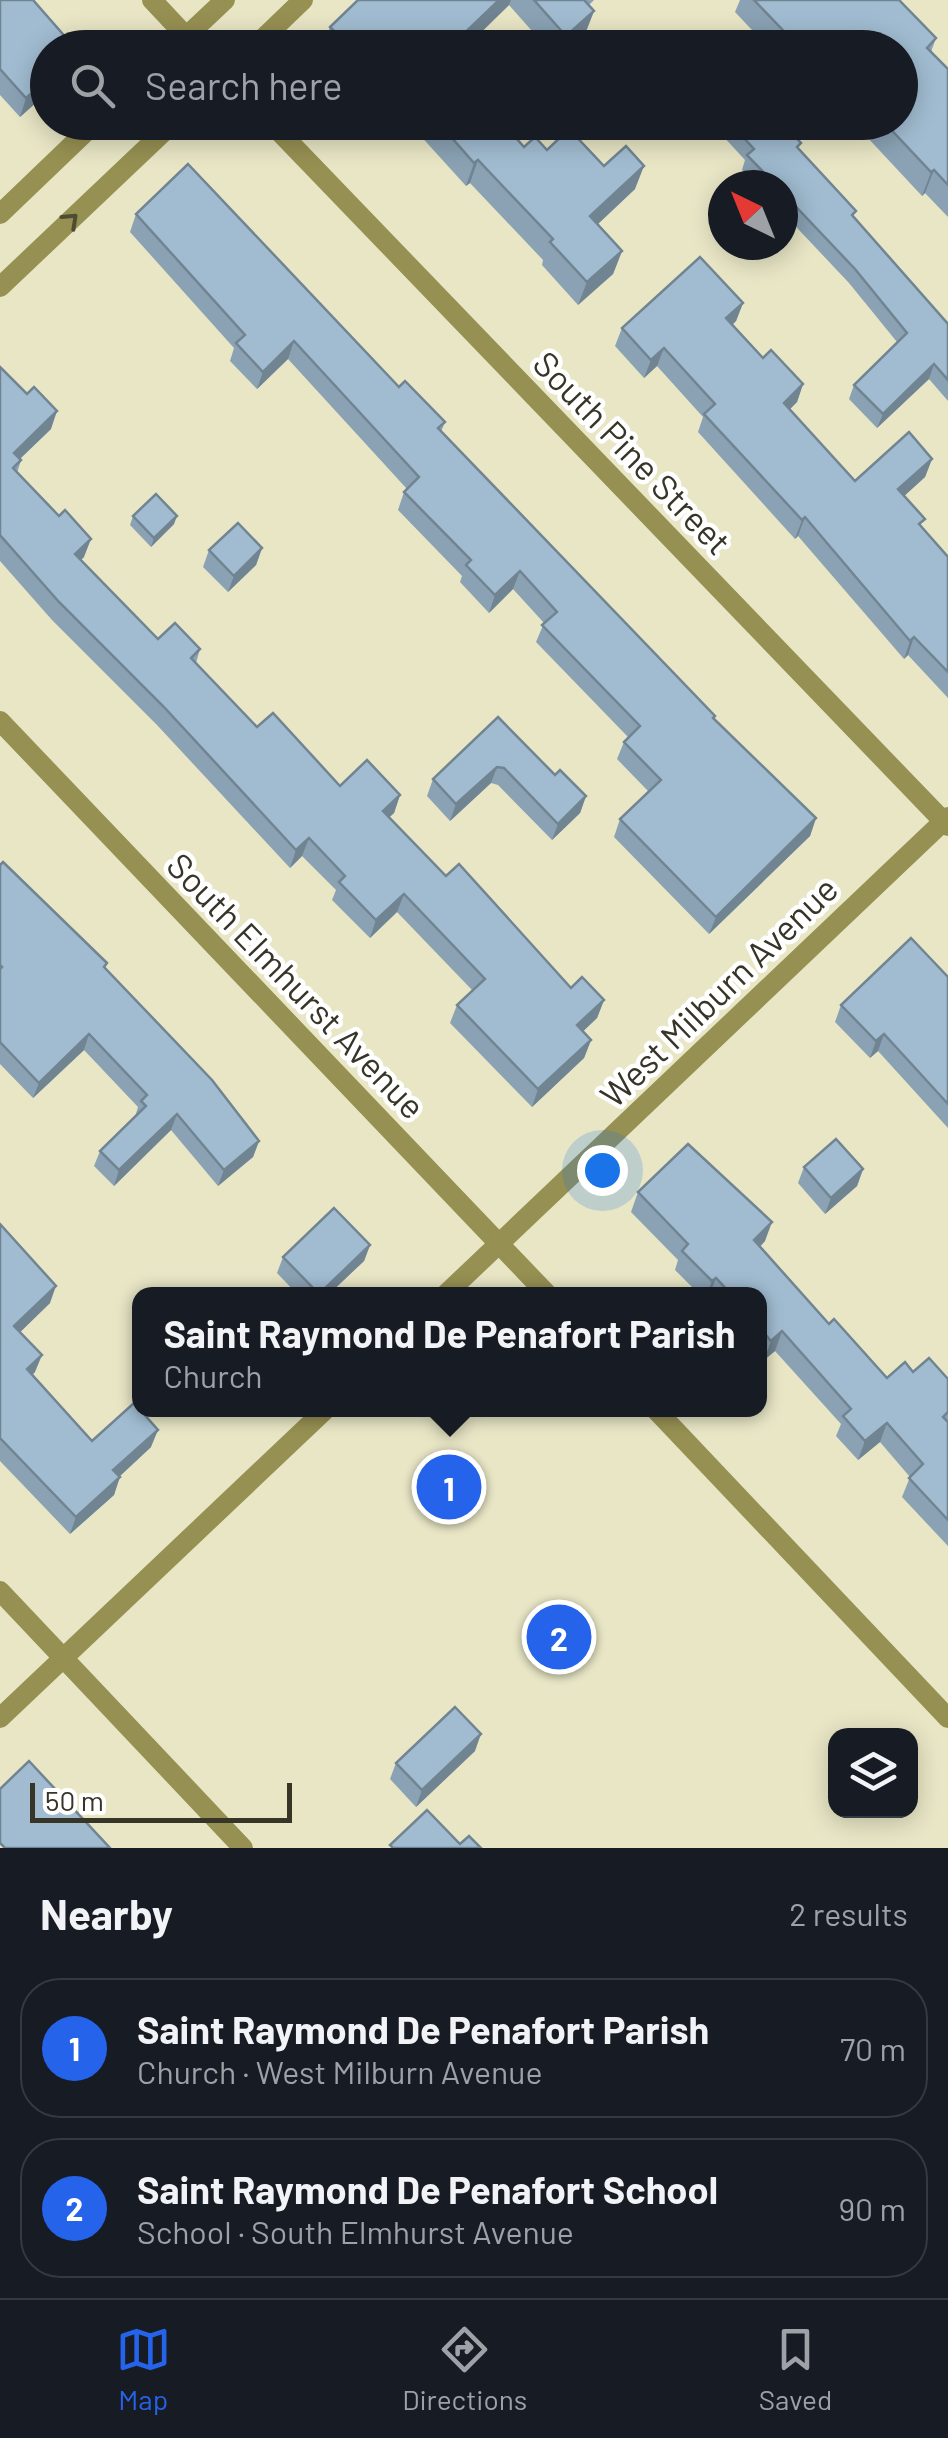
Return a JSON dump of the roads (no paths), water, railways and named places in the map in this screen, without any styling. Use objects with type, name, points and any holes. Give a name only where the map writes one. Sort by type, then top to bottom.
[{"type":"street","points":[[152,0],[175,30]]},
{"type":"street","points":[[198,30],[225,0]]},
{"type":"street","points":[[272,30],[303,0]]},
{"type":"street","points":[[0,214],[77,140]]},
{"type":"street","points":[[0,287],[155,140]]},
{"type":"street","name":"South Pine Street","points":[[287,140],[947,822]]},
{"type":"street","name":"South Elmhurst Avenue","points":[[0,720],[540,1287]]},
{"type":"street","name":"West Milburn Avenue","points":[[453,1287],[947,822]]},
{"type":"street","points":[[0,1718],[318,1417]]},
{"type":"street","points":[[663,1417],[948,1718]]},
{"type":"street","points":[[0,1591],[243,1848]]},
{"type":"place","name":"Saint Raymond De Penafort Parish","points":[[449,1487]]},
{"type":"place","name":"Saint Raymond De Penafort School","points":[[559,1637]]}]
